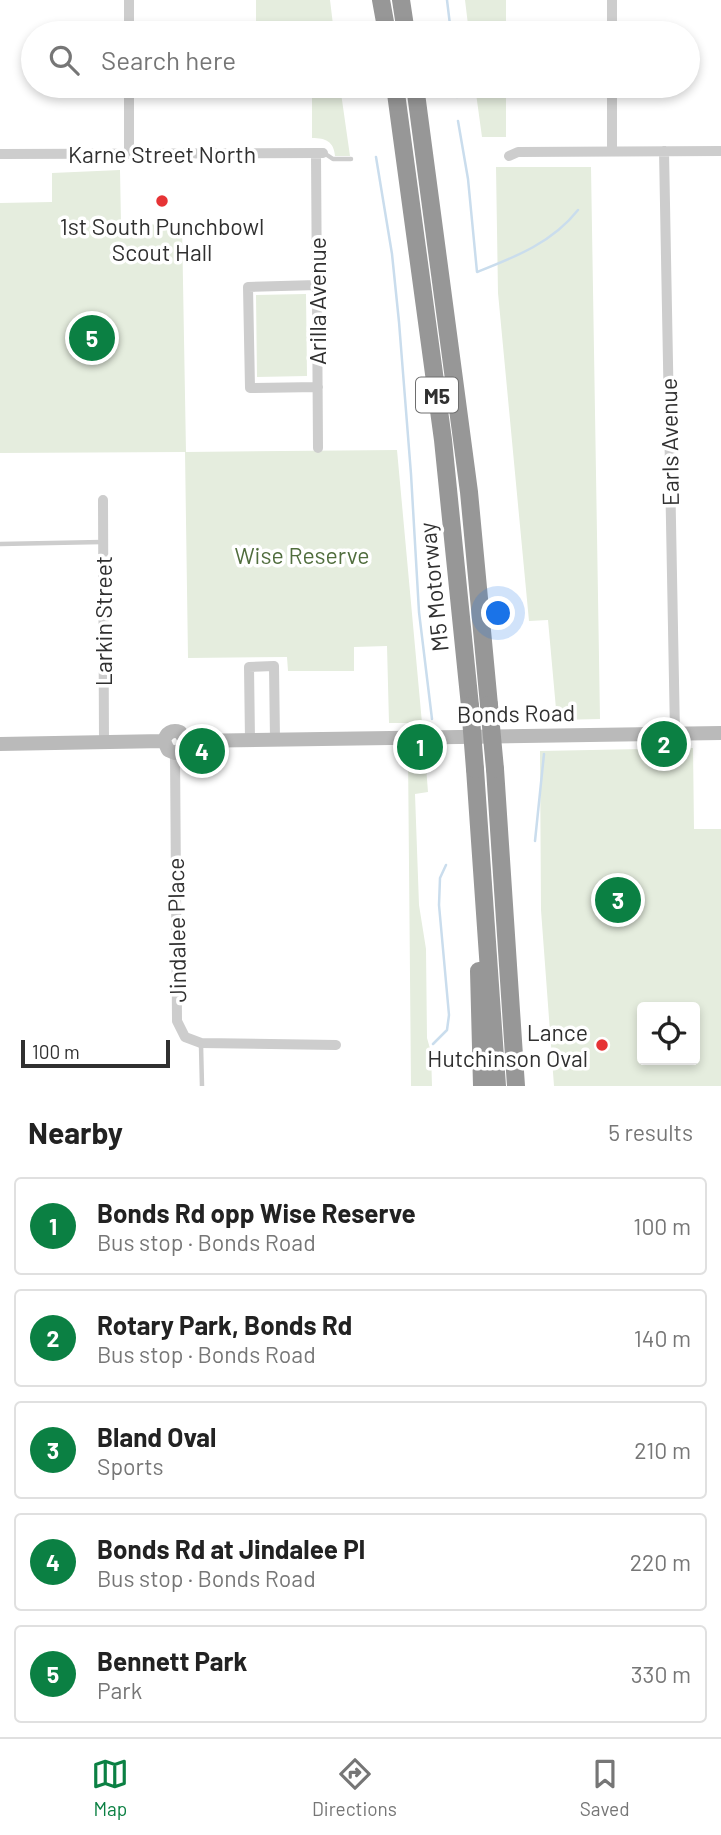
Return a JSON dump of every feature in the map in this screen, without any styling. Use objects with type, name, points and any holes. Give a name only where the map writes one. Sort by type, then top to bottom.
[{"type":"highway","points":[[381,0],[385,21]]},
{"type":"highway","points":[[401,0],[404,21]]},
{"type":"highway","name":"M5 Motorway","points":[[397,98],[443,440],[470,706],[497,1086]]},
{"type":"highway","name":"M5 Motorway","points":[[417,98],[467,478],[495,769],[519,1086]]},
{"type":"highway","name":"M5","points":[[475,769],[482,1086]]},
{"type":"main road","points":[[176,730],[183,734],[186,741],[184,748],[174,753],[168,750],[164,741],[166,734],[176,730]]},
{"type":"main road","name":"Bonds Road","points":[[186,741],[721,733]]},
{"type":"main road","points":[[0,744],[164,741]]},
{"type":"street","points":[[129,0],[129,21]]},
{"type":"street","points":[[612,0],[612,21]]},
{"type":"street","points":[[129,98],[129,154]]},
{"type":"street","points":[[612,98],[612,151]]},
{"type":"street","name":"Earls Avenue","points":[[664,150],[675,734]]},
{"type":"street","points":[[509,156],[518,152],[721,151]]},
{"type":"street","name":"Karne Street North","points":[[0,154],[319,153]]},
{"type":"street","name":"Arilla Avenue","points":[[318,448],[319,153]]},
{"type":"street","points":[[317,285],[248,287],[250,388],[318,387]]},
{"type":"street","name":"Larkin Street","points":[[103,500],[104,743]]},
{"type":"street","points":[[250,740],[249,667],[274,666],[275,740]]},
{"type":"street","name":"Jindalee Place","points":[[174,753],[177,1021],[185,1037],[201,1043]]},
{"type":"street","points":[[201,1043],[337,1045]]},
{"type":"lane","points":[[319,153],[333,159],[351,159]]},
{"type":"lane","points":[[0,544],[103,542]]},
{"type":"lane","points":[[201,1043],[202,1086]]},
{"type":"green space","points":[[256,0],[330,0],[333,21],[256,21]]},
{"type":"green space","points":[[465,0],[506,0],[506,21],[468,21]]},
{"type":"green space","points":[[312,98],[342,98],[350,156],[335,156],[333,147],[328,142],[312,138]]},
{"type":"green space","points":[[477,98],[506,98],[506,137],[482,137]]},
{"type":"green space","points":[[496,167],[591,167],[600,719],[557,720],[548,620],[529,621],[498,293]]},
{"type":"green space","name":"Wise Reserve","points":[[120,170],[121,224],[182,225],[186,452],[397,450],[422,723],[389,723],[387,646],[354,647],[354,671],[288,671],[287,657],[188,658],[185,452],[0,453],[0,203],[52,202],[52,173]]},
{"type":"green space","points":[[306,294],[307,376],[257,377],[256,295]]},
{"type":"green space","points":[[693,748],[694,829],[721,829],[721,1086],[554,1086],[541,910],[540,751]]},
{"type":"green space","points":[[408,753],[425,753],[428,792],[415,794],[419,905],[426,949],[427,1038],[431,1052],[432,1086],[411,1086]]},
{"type":"waterway","points":[[447,0],[450,21]]},
{"type":"waterway","points":[[458,121],[468,179],[477,272],[545,240],[557,232],[578,210]]},
{"type":"waterway","points":[[376,157],[392,254],[399,322],[419,612],[432,719]]},
{"type":"waterway","points":[[535,841],[544,754]]},
{"type":"waterway","points":[[433,1044],[447,1030],[449,1015],[439,905],[440,878],[446,865]]},
{"type":"place","name":"1st South Punchbowl Scout Hall","points":[[162,201]]},
{"type":"place","name":"Bennett Park","points":[[92,338]]},
{"type":"place","name":"Rotary Park, Bonds Rd","points":[[664,744]]},
{"type":"place","name":"Bonds Rd opp Wise Reserve","points":[[420,747]]},
{"type":"place","name":"Bonds Rd at Jindalee Pl","points":[[202,751]]},
{"type":"place","name":"Bland Oval","points":[[618,900]]},
{"type":"place","name":"Lance Hutchinson Oval","points":[[602,1045]]}]
